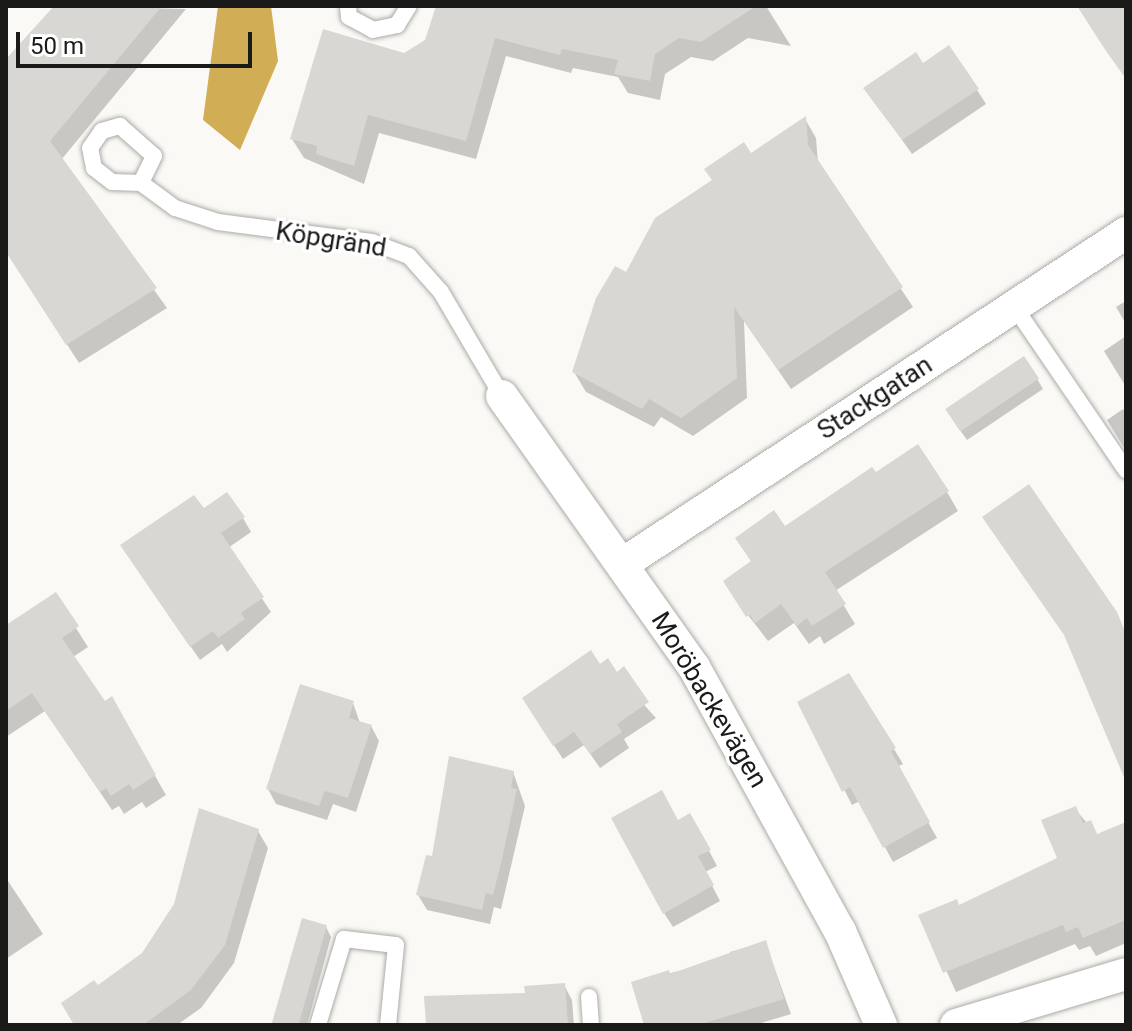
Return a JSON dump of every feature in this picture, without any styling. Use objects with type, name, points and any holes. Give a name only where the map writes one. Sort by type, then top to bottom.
[{"type":"street","name":"Stackgatan","points":[[624,563],[1126,233]]},
{"type":"street","name":"Moröbackevägen","points":[[502,396],[624,563],[694,667],[840,931],[881,1025]]},
{"type":"street","points":[[956,1025],[1126,974]]},
{"type":"lane","points":[[348,6],[349,17],[373,30],[397,25],[409,6]]},
{"type":"lane","name":"Köpgränd","points":[[141,183],[175,208],[218,222],[360,240],[409,256],[441,292],[502,396]]},
{"type":"lane","points":[[1014,306],[1126,470]]},
{"type":"lane","points":[[318,1025],[344,939],[396,945],[388,1025]]},
{"type":"lane","points":[[589,997],[591,1025]]},
{"type":"shaded area","points":[[218,6],[271,6],[278,61],[240,150],[203,120]]},
{"type":"building","points":[[54,6],[162,6],[50,141],[157,288],[66,345],[6,252],[6,59]]},
{"type":"building","points":[[436,6],[756,6],[701,42],[679,38],[655,54],[650,81],[614,74],[618,60],[562,49],[560,55],[495,38],[466,141],[368,115],[354,166],[316,154],[317,146],[290,139],[323,29],[404,53],[425,40]]},
{"type":"building","points":[[1077,6],[1126,6],[1126,79],[1106,51]]},
{"type":"building","points":[[949,45],[979,89],[902,140],[863,88],[916,52],[923,63]]},
{"type":"building","points":[[806,116],[808,145],[903,287],[778,370],[734,307],[737,378],[681,418],[649,399],[642,409],[572,372],[596,298],[615,266],[626,272],[655,218],[712,180],[704,169],[744,142],[751,153]]},
{"type":"building","points":[[1024,356],[1039,378],[960,432],[945,409]]},
{"type":"building","points":[[918,444],[949,491],[825,572],[846,604],[812,626],[807,618],[797,626],[781,604],[755,623],[750,615],[746,617],[723,581],[751,561],[735,538],[774,510],[785,526],[872,467],[876,472]]},
{"type":"building","points":[[1029,484],[1117,612],[1126,634],[1126,782],[1064,635],[982,517]]},
{"type":"building","points":[[227,492],[245,517],[221,533],[264,597],[241,613],[245,619],[218,638],[213,631],[190,647],[120,545],[194,495],[204,508]]},
{"type":"building","points":[[56,592],[79,626],[62,638],[105,701],[112,696],[156,775],[133,790],[129,784],[111,796],[106,788],[100,792],[32,693],[6,711],[6,625]]},
{"type":"building","points":[[591,650],[600,664],[608,658],[617,672],[624,666],[649,702],[617,724],[622,732],[590,754],[574,732],[553,746],[522,698]]},
{"type":"building","points":[[849,673],[896,748],[891,751],[930,822],[883,848],[850,787],[842,792],[797,702]]},
{"type":"building","points":[[300,684],[354,701],[349,718],[372,725],[348,798],[325,791],[319,806],[266,789]]},
{"type":"building","points":[[449,756],[514,771],[511,788],[517,789],[502,859],[493,895],[486,893],[482,910],[416,895],[426,855],[432,856]]},
{"type":"building","points":[[662,790],[678,820],[690,813],[711,850],[698,856],[714,885],[663,914],[611,818]]},
{"type":"building","points":[[1076,806],[1083,823],[1091,820],[1097,834],[1126,822],[1126,920],[1083,938],[1078,927],[1066,932],[1063,925],[943,973],[918,915],[957,899],[959,905],[1057,858],[1041,820]]},
{"type":"building","points":[[199,808],[259,829],[225,945],[191,990],[143,1025],[74,1025],[61,1003],[94,980],[98,985],[142,953],[174,904]]},
{"type":"building","points":[[302,918],[327,925],[298,1025],[271,1025]]},
{"type":"building","points":[[766,940],[784,999],[698,1025],[644,1025],[631,982],[669,970],[670,974]]},
{"type":"building","points":[[565,983],[568,1025],[426,1025],[424,996],[525,993],[524,986]]}]
